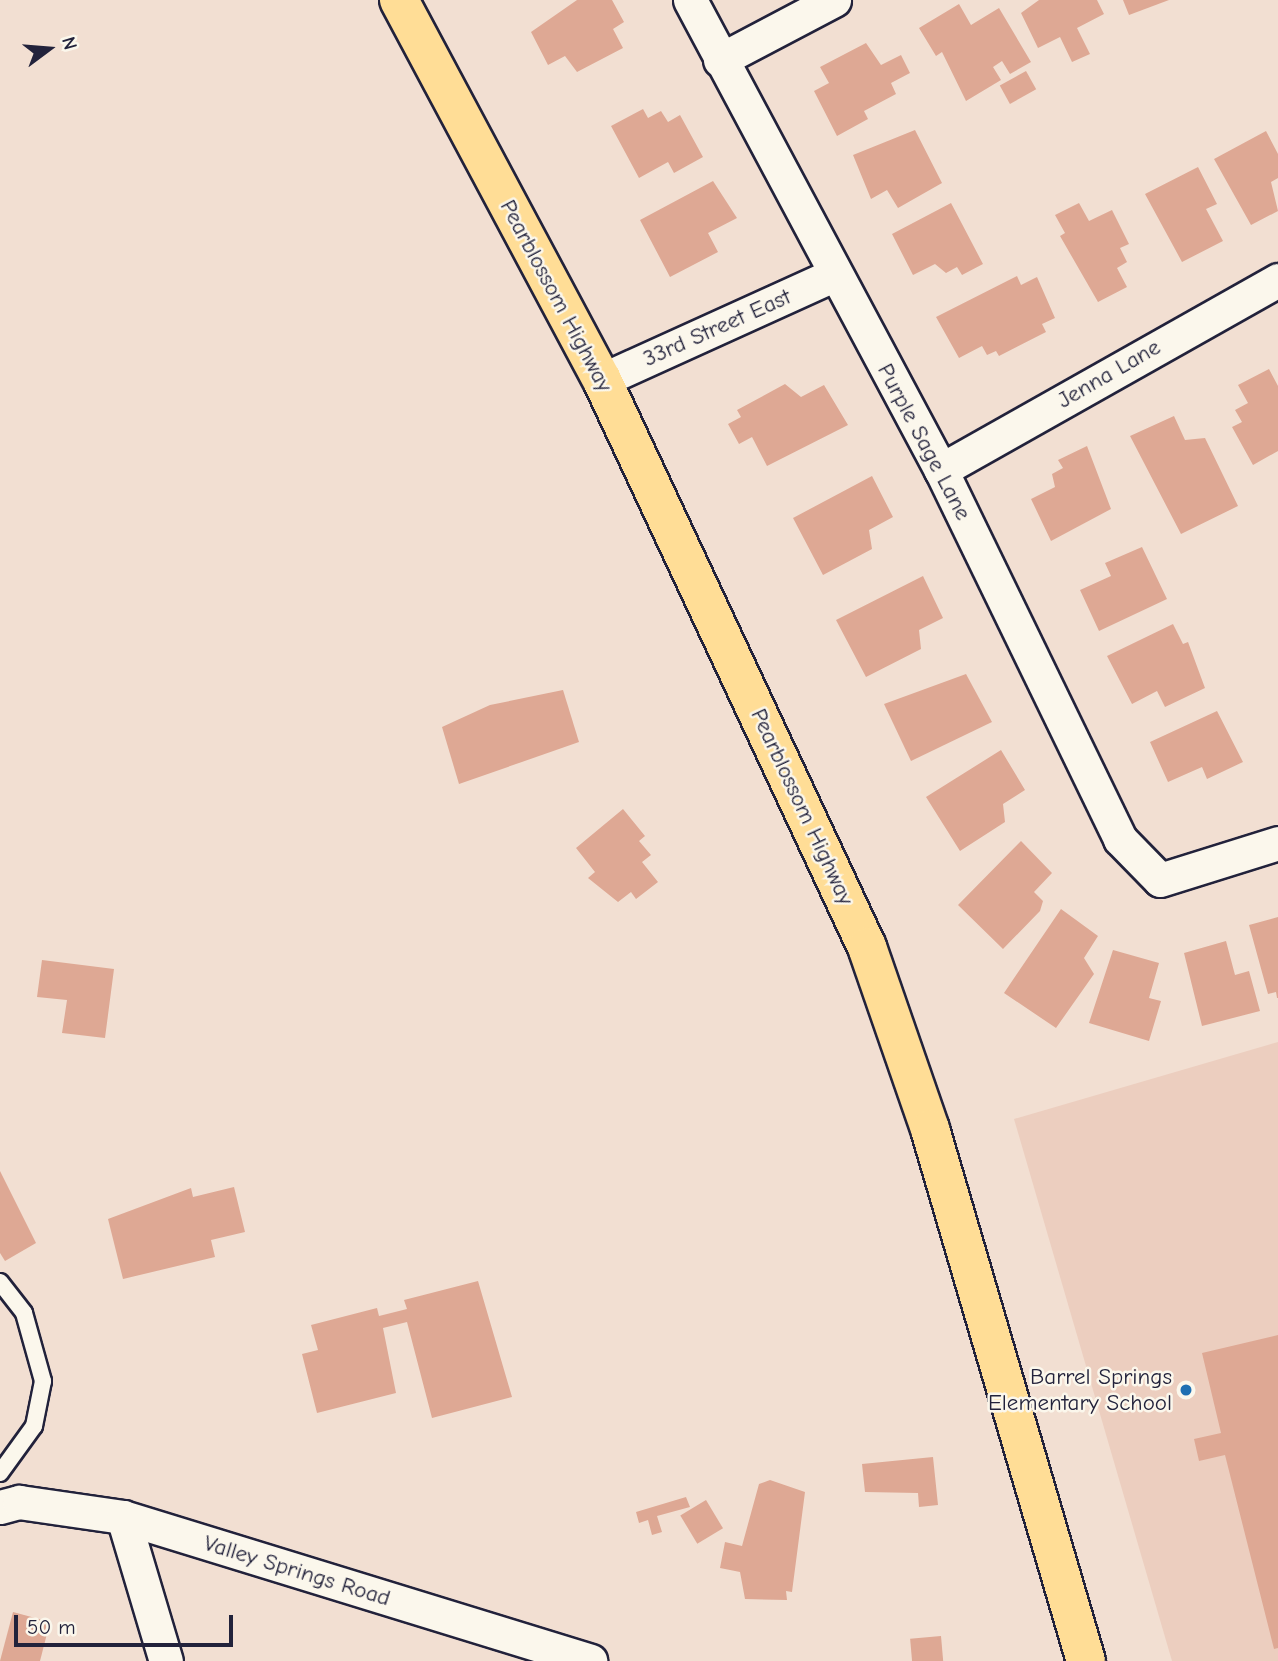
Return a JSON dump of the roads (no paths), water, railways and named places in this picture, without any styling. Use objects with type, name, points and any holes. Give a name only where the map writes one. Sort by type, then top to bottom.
[{"type":"main road","name":"Pearblossom Highway","points":[[399,0],[602,380],[867,947],[930,1129],[1086,1661]]},
{"type":"street","name":"Purple Sage Lane","points":[[690,0],[833,275],[941,470],[1120,839],[1160,880],[1278,843]]},
{"type":"street","points":[[720,60],[834,0]]},
{"type":"street","name":"33rd Street East","points":[[602,380],[833,275]]},
{"type":"street","name":"Jenna Lane","points":[[941,470],[1278,280]]},
{"type":"street","name":"Valley Springs Road","points":[[0,1507],[19,1502],[123,1517],[590,1661]]},
{"type":"street","points":[[123,1517],[166,1661]]},
{"type":"lane","points":[[0,1282],[24,1313],[43,1390],[34,1426],[0,1473]]},
{"type":"place","name":"Barrel Springs Elementary School","points":[[1186,1390]]}]
